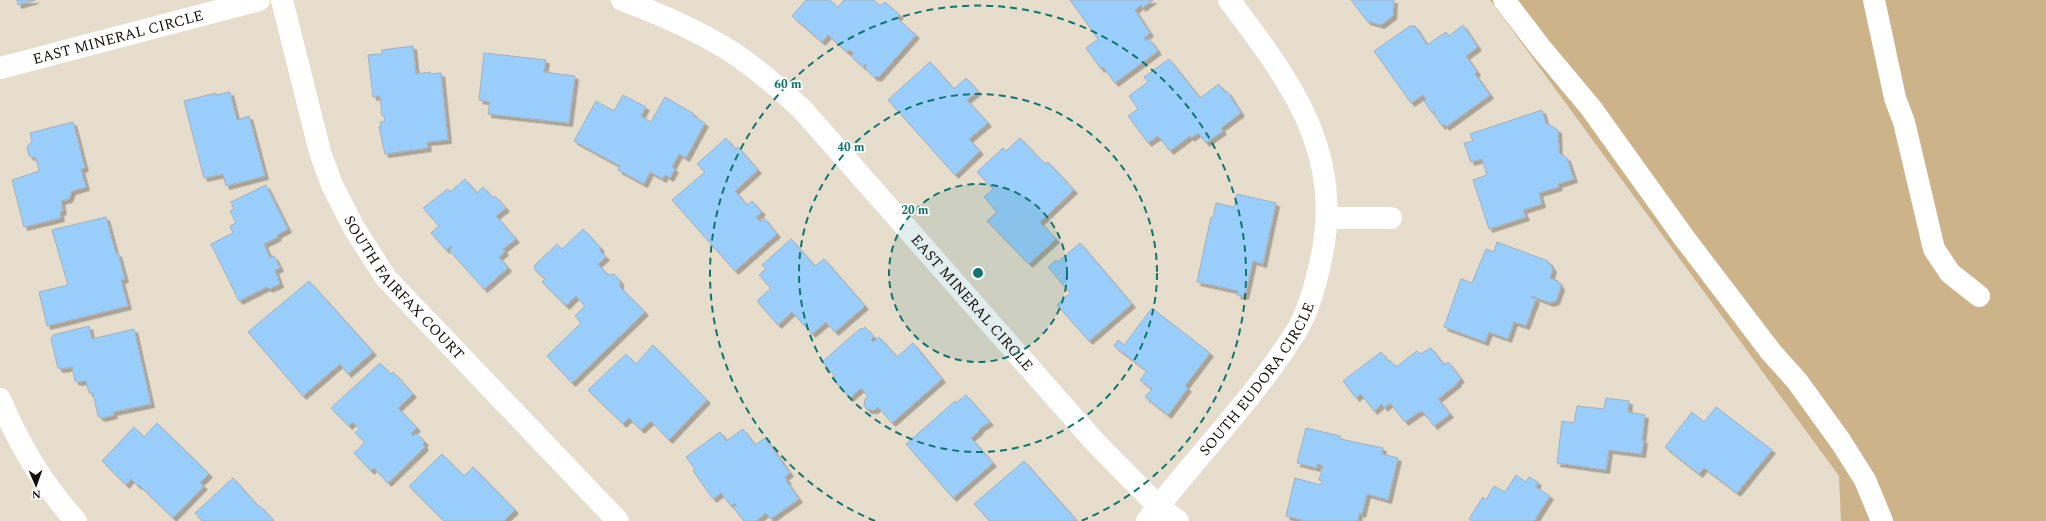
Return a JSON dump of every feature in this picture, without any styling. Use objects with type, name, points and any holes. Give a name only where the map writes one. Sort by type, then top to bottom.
[{"type":"street","name":"EAST MINERAL CIRCLE","points":[[0,68],[259,0]]},
{"type":"street","name":"SOUTH FAIRFAX COURT","points":[[282,0],[320,152],[332,185],[354,228],[386,278],[618,521]]},
{"type":"street","name":"EAST MINERAL CIRCLE","points":[[622,0],[661,14],[723,47],[764,76],[801,108],[1094,441],[1153,514],[1178,521]]},
{"type":"street","name":"SOUTH EUDORA CIRCLE","points":[[1153,514],[1272,366],[1298,328],[1314,291],[1323,253],[1327,218],[1327,187],[1322,158],[1300,105],[1278,68],[1229,0]]},
{"type":"street","points":[[1504,0],[1540,47],[1592,108],[1685,239],[1771,352],[1797,381],[1841,442],[1865,480],[1882,521]]},
{"type":"street","points":[[1874,0],[1895,98],[1904,122],[1934,249],[1950,273],[1979,296]]},
{"type":"street","points":[[1327,218],[1391,218]]},
{"type":"street","points":[[0,399],[27,455],[46,487],[76,521]]},
{"type":"shaded area","points":[[1490,0],[2046,0],[2046,521],[1841,521],[1839,476]]},
{"type":"building","points":[[17,0],[35,0],[18,5]]},
{"type":"building","points":[[806,0],[830,0],[838,7],[844,0],[874,0],[880,6],[885,2],[900,15],[897,18],[916,35],[878,78],[876,76],[875,78],[865,68],[867,65],[866,64],[863,67],[851,56],[854,53],[849,50],[847,52],[828,35],[822,42],[792,16]]},
{"type":"building","points":[[1070,0],[1153,0],[1142,8],[1141,5],[1135,10],[1150,33],[1144,38],[1146,41],[1149,39],[1158,51],[1115,83],[1103,67],[1101,69],[1086,48],[1098,39]]},
{"type":"building","points":[[1351,0],[1394,0],[1393,16],[1381,25],[1367,21]]},
{"type":"building","points":[[1463,25],[1478,47],[1466,56],[1477,72],[1475,74],[1490,95],[1446,127],[1444,124],[1442,126],[1434,114],[1435,111],[1432,113],[1424,101],[1426,99],[1423,95],[1411,103],[1374,51],[1410,26],[1415,26],[1427,45],[1446,32],[1449,36]]},
{"type":"building","points":[[413,46],[416,74],[430,72],[430,74],[441,73],[448,140],[427,142],[428,148],[385,154],[379,127],[381,127],[380,122],[385,121],[384,116],[382,116],[380,96],[373,97],[368,55],[382,54],[382,50]]},
{"type":"building","points":[[484,53],[546,60],[544,72],[575,76],[569,123],[488,114],[490,102],[479,100]]},
{"type":"building","points":[[1169,59],[1200,98],[1219,84],[1225,93],[1227,91],[1241,113],[1221,128],[1223,131],[1206,143],[1198,133],[1191,138],[1190,136],[1170,151],[1158,136],[1148,143],[1128,116],[1138,109],[1129,96],[1148,82],[1144,77]]},
{"type":"building","points":[[930,62],[954,89],[966,78],[978,91],[967,100],[988,123],[969,139],[980,151],[955,175],[888,100]]},
{"type":"building","points":[[230,92],[237,120],[249,116],[265,176],[226,186],[223,174],[204,178],[184,101],[216,93],[216,95]]},
{"type":"building","points":[[623,95],[646,107],[641,116],[651,122],[665,97],[694,114],[693,116],[705,123],[686,158],[679,154],[672,167],[675,169],[670,178],[665,175],[663,179],[650,172],[644,184],[618,170],[620,166],[574,141],[596,101],[614,111]]},
{"type":"building","points":[[1542,110],[1546,123],[1558,130],[1559,153],[1567,158],[1574,179],[1558,184],[1559,187],[1539,193],[1542,204],[1523,210],[1526,217],[1489,229],[1473,180],[1487,175],[1482,159],[1471,162],[1464,143],[1473,141],[1470,134]]},
{"type":"building","points":[[73,122],[85,168],[81,169],[86,187],[72,191],[69,199],[61,201],[63,211],[60,212],[61,218],[24,227],[12,180],[39,171],[36,158],[29,156],[27,147],[32,141],[30,133]]},
{"type":"building","points":[[726,138],[736,150],[738,147],[758,170],[735,191],[747,205],[752,201],[762,212],[756,217],[761,222],[764,218],[777,234],[735,271],[672,200],[705,172],[697,164]]},
{"type":"building","points":[[1020,138],[1045,164],[1048,162],[1074,190],[1040,222],[1056,239],[1029,264],[987,221],[997,212],[984,197],[993,189],[977,172],[1003,148],[1006,151]]},
{"type":"building","points":[[465,179],[477,193],[483,187],[493,198],[495,196],[506,208],[496,216],[516,239],[503,249],[505,252],[499,257],[508,268],[484,289],[449,250],[452,248],[451,246],[446,250],[431,233],[439,226],[423,208],[448,189],[450,192]]},
{"type":"building","points":[[266,185],[288,229],[277,235],[278,237],[264,244],[270,258],[274,256],[280,268],[275,270],[280,284],[269,289],[267,287],[239,301],[211,244],[233,233],[230,226],[236,223],[230,211],[234,209],[231,202]]},
{"type":"building","points":[[1237,194],[1276,203],[1263,264],[1253,261],[1245,296],[1237,295],[1238,291],[1197,282],[1211,217],[1213,218],[1216,203],[1234,207]]},
{"type":"building","points":[[106,217],[116,254],[118,253],[125,279],[121,280],[128,306],[47,326],[39,292],[68,285],[52,230]]},
{"type":"building","points":[[583,229],[600,247],[600,251],[606,257],[598,264],[608,275],[614,274],[620,281],[620,287],[645,312],[572,383],[547,356],[581,323],[575,316],[585,306],[576,296],[566,306],[542,282],[545,279],[534,269],[536,267],[534,266],[557,244],[562,249]]},
{"type":"building","points":[[791,239],[815,266],[824,259],[865,306],[835,332],[826,322],[812,334],[792,312],[778,325],[757,301],[771,288],[759,275],[766,269],[762,265]]},
{"type":"building","points":[[1497,242],[1548,261],[1553,269],[1550,278],[1558,281],[1561,287],[1556,301],[1550,303],[1532,296],[1531,297],[1536,299],[1526,326],[1514,322],[1508,339],[1489,332],[1485,342],[1444,327],[1461,279],[1472,283],[1486,249],[1494,252]]},
{"type":"building","points":[[1080,243],[1132,304],[1089,341],[1057,305],[1070,293],[1048,267],[1056,260],[1058,262]]},
{"type":"building","points":[[309,281],[373,352],[348,374],[340,364],[303,396],[248,332]]},
{"type":"building","points":[[1152,308],[1210,353],[1185,386],[1188,388],[1168,415],[1145,397],[1152,389],[1140,380],[1147,371],[1114,346],[1118,340],[1124,345]]},
{"type":"building","points":[[89,326],[92,339],[134,329],[151,404],[113,412],[114,415],[102,418],[98,416],[93,393],[89,393],[86,381],[75,381],[72,367],[61,369],[58,368],[51,339],[53,335]]},
{"type":"building","points":[[865,327],[874,337],[871,340],[873,342],[879,337],[897,357],[913,343],[942,379],[892,423],[878,407],[875,410],[868,410],[864,406],[865,399],[868,397],[861,388],[850,398],[832,378],[835,376],[822,362],[861,328],[862,330]]},
{"type":"building","points":[[653,345],[707,400],[669,440],[651,421],[641,430],[629,418],[623,424],[588,390],[626,354],[636,364]]},
{"type":"building","points":[[1431,348],[1444,365],[1448,362],[1461,379],[1438,399],[1450,414],[1434,426],[1423,412],[1419,412],[1405,422],[1390,403],[1384,408],[1382,404],[1374,411],[1361,394],[1356,398],[1343,381],[1381,352],[1389,362],[1391,361],[1396,367],[1417,351],[1420,354]]},
{"type":"building","points":[[380,363],[391,374],[393,372],[413,394],[398,408],[417,428],[411,433],[413,436],[416,433],[425,442],[423,444],[425,447],[388,483],[374,468],[371,471],[354,453],[365,442],[355,433],[359,429],[353,422],[349,426],[331,408]]},
{"type":"building","points":[[966,395],[990,422],[979,429],[980,430],[971,438],[993,463],[953,498],[906,444],[955,401],[956,403]]},
{"type":"building","points":[[1606,398],[1629,401],[1628,412],[1645,415],[1642,454],[1609,450],[1606,470],[1557,463],[1562,421],[1574,423],[1577,406],[1604,409]]},
{"type":"building","points":[[1716,407],[1772,450],[1737,493],[1704,468],[1699,474],[1665,447],[1692,412],[1704,422]]},
{"type":"building","points":[[157,423],[209,474],[200,483],[204,486],[173,518],[139,485],[138,486],[131,479],[126,485],[102,461],[134,427],[144,437]]},
{"type":"building","points":[[1306,428],[1340,436],[1340,439],[1383,448],[1382,454],[1398,458],[1388,500],[1367,494],[1362,514],[1359,513],[1358,521],[1305,521],[1286,516],[1295,478],[1321,485],[1322,481],[1319,480],[1323,466],[1317,464],[1317,468],[1297,463]]},
{"type":"building","points":[[743,429],[755,445],[765,438],[790,473],[785,477],[788,481],[786,481],[799,499],[771,519],[766,513],[756,521],[744,521],[733,507],[736,505],[734,503],[731,506],[721,493],[713,499],[693,471],[695,469],[686,457],[720,432],[726,441]]},
{"type":"building","points":[[442,454],[464,476],[473,467],[515,510],[504,521],[444,521],[409,486]]},
{"type":"building","points":[[1024,461],[1077,521],[990,521],[974,504]]},
{"type":"building","points":[[1516,475],[1526,482],[1529,477],[1538,482],[1536,487],[1550,496],[1534,521],[1473,521],[1469,519],[1483,497],[1486,500],[1494,486],[1505,492]]},
{"type":"building","points":[[233,478],[274,521],[202,521],[195,513]]}]
